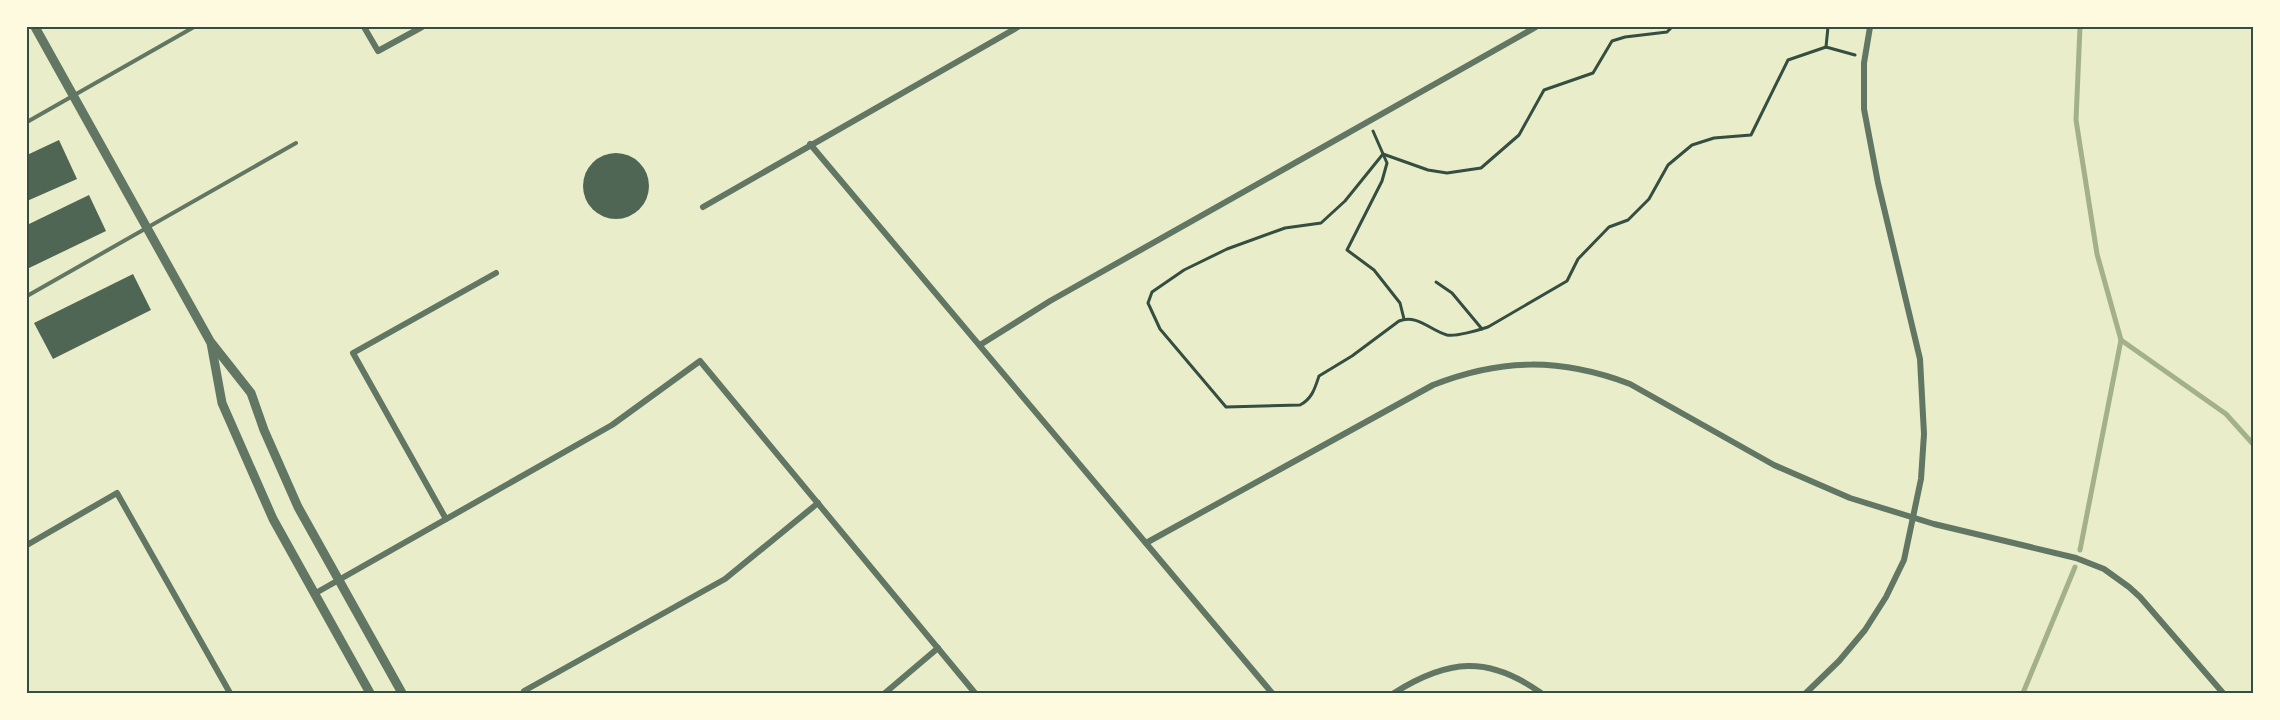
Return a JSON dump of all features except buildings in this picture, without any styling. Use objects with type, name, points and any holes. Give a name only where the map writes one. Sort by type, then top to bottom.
[{"type":"street","points":[[35,27],[210,341],[251,393],[264,430],[298,507],[398,692]]},
{"type":"street","points":[[364,27],[378,51],[422,27]]},
{"type":"street","points":[[703,207],[1018,27]]},
{"type":"street","points":[[980,345],[1050,300],[1536,27]]},
{"type":"street","points":[[1806,693],[1839,661],[1887,597],[1904,560],[1921,479],[1923,389],[1920,359],[1867,133],[1863,90],[1870,27]]},
{"type":"street","points":[[810,144],[1272,693]]},
{"type":"street","points":[[446,519],[353,353],[496,273]]},
{"type":"street","points":[[210,341],[222,403],[273,519],[370,693]]},
{"type":"street","points":[[314,594],[612,425],[700,361],[975,693]]},
{"type":"street","points":[[1146,543],[1433,385],[1481,369],[1532,364],[1582,369],[1630,384],[1774,465],[1850,498],[1912,518],[2076,558],[2104,569],[2140,597],[2223,693]]},
{"type":"street","points":[[27,545],[117,493],[230,693]]},
{"type":"street","points":[[524,691],[725,579],[818,503]]},
{"type":"street","points":[[885,693],[938,648]]},
{"type":"street","points":[[1394,693],[1435,671],[1457,666],[1480,666],[1502,671],[1523,680],[1541,693]]},
{"type":"lane","points":[[27,122],[194,27]]},
{"type":"lane","points":[[27,296],[149,229],[296,143]]},
{"type":"path","points":[[1383,154],[1428,170],[1447,173],[1482,168],[1519,135],[1544,90],[1593,73],[1612,41],[1625,37],[1667,32],[1672,27]]},
{"type":"path","points":[[1826,47],[1828,27]]},
{"type":"path","points":[[1383,154],[1345,201],[1321,223],[1286,228],[1227,249],[1176,275],[1152,292],[1148,303],[1160,329],[1226,407],[1290,406],[1306,402],[1313,394],[1318,376],[1404,319],[1418,320],[1449,336],[1482,329],[1568,281],[1578,259],[1609,227],[1628,220],[1649,199],[1668,165],[1692,145],[1714,138],[1751,135],[1788,60],[1826,47],[1865,58]]},
{"type":"path","points":[[1368,122],[1387,163],[1382,181],[1347,250],[1374,270],[1400,303],[1404,319]]},
{"type":"path","points":[[1436,282],[1452,293],[1482,329]]},
{"type":"waterway","points":[[2080,27],[2076,120],[2097,254],[2121,340],[2226,414],[2253,444]]},
{"type":"waterway","points":[[2080,550],[2121,340]]},
{"type":"waterway","points":[[2023,693],[2075,567]]}]
